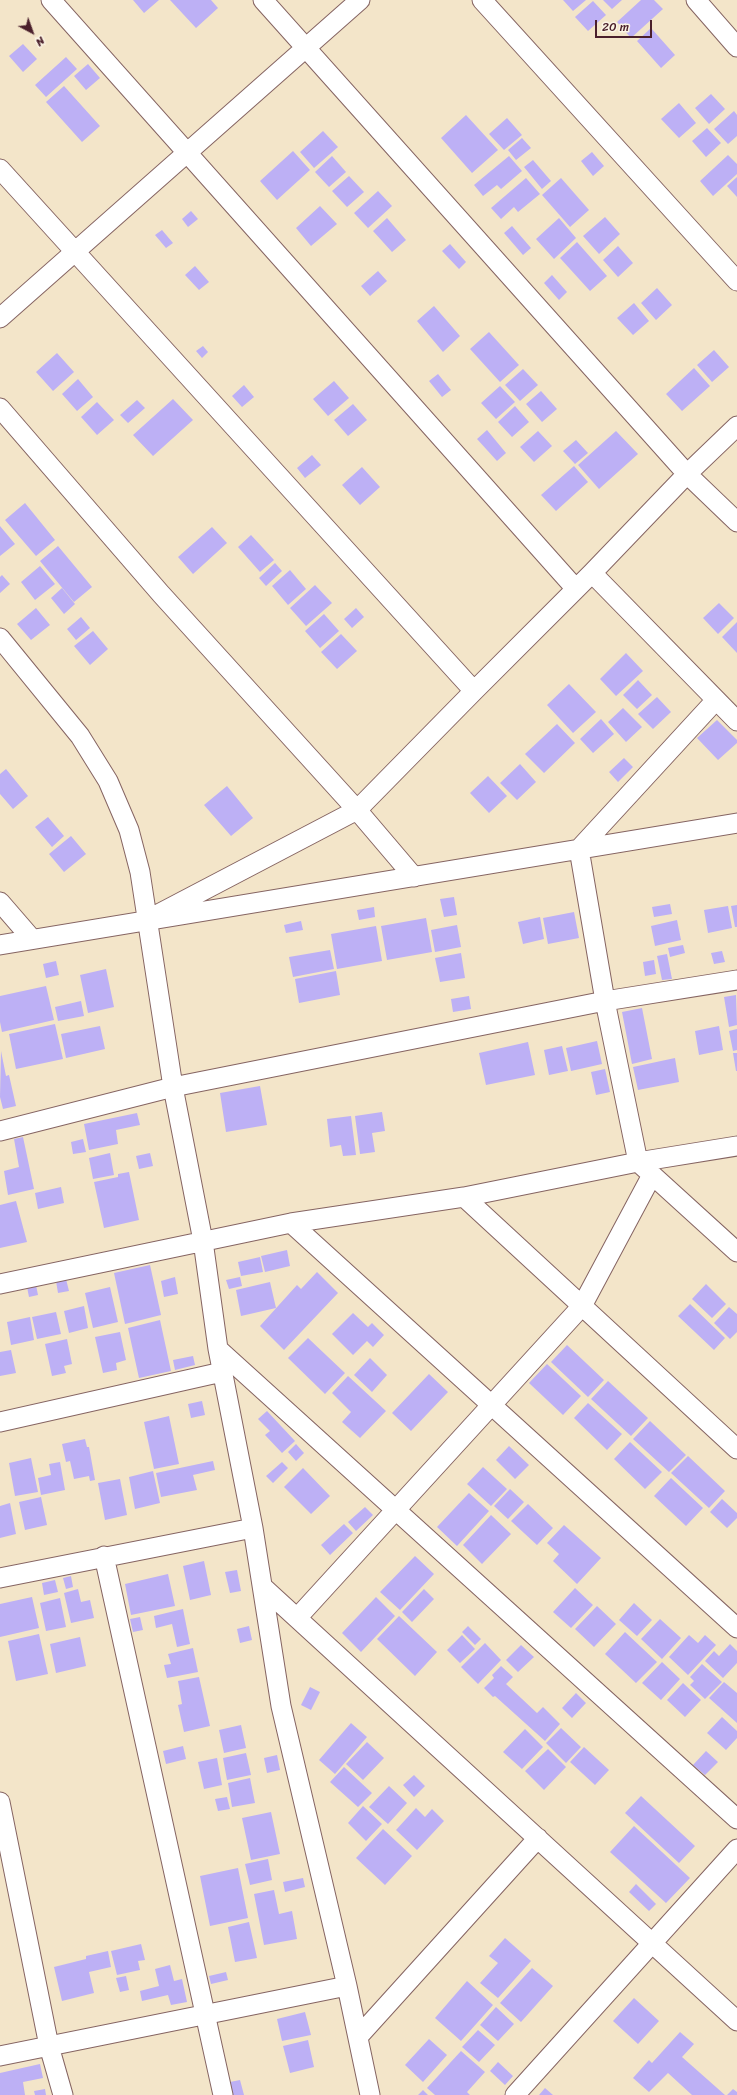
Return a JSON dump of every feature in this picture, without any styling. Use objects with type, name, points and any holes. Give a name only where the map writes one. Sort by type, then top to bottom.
[{"type":"street","points":[[51,0],[576,589]]},
{"type":"street","points":[[264,0],[687,474],[737,522]]},
{"type":"street","points":[[0,318],[360,0]]},
{"type":"street","points":[[482,0],[737,281]]},
{"type":"street","points":[[696,0],[737,47]]},
{"type":"street","points":[[0,169],[474,691]]},
{"type":"street","points":[[0,408],[166,600],[357,810],[414,876]]},
{"type":"street","points":[[147,920],[357,810],[592,573],[687,474],[737,426]]},
{"type":"street","points":[[592,573],[737,721]]},
{"type":"street","points":[[0,638],[80,736],[108,781],[129,830],[140,872],[174,1087],[203,1242],[218,1349],[264,1588],[281,1706],[347,1986],[370,2095]]},
{"type":"street","points":[[579,849],[716,700]]},
{"type":"street","points":[[0,945],[737,823]]},
{"type":"street","points":[[579,849],[605,1002],[638,1162],[737,1252]]},
{"type":"street","points":[[0,902],[32,939]]},
{"type":"street","points":[[0,1131],[174,1087],[605,1002],[737,980]]},
{"type":"street","points":[[0,1284],[291,1223],[464,1197],[638,1162],[737,1146]]},
{"type":"street","points":[[297,1618],[582,1306],[652,1175]]},
{"type":"street","points":[[464,1197],[737,1449]]},
{"type":"street","points":[[291,1223],[737,1628]]},
{"type":"street","points":[[218,1349],[737,1819]]},
{"type":"street","points":[[0,1422],[222,1372]]},
{"type":"street","points":[[0,1578],[104,1556],[253,1528]]},
{"type":"street","points":[[104,1556],[223,2095]]},
{"type":"street","points":[[264,1588],[737,2021]]},
{"type":"street","points":[[0,1802],[49,2046],[63,2095]]},
{"type":"street","points":[[358,2038],[538,1838]]},
{"type":"street","points":[[515,2095],[737,1849]]},
{"type":"street","points":[[0,2056],[206,2013],[347,1986]]},
{"type":"building","points":[[133,0],[159,0],[144,13]]},
{"type":"building","points":[[170,0],[211,0],[218,8],[196,28]]},
{"type":"building","points":[[563,0],[586,0],[573,11]]},
{"type":"building","points":[[603,0],[622,0],[612,9]]},
{"type":"building","points":[[641,0],[654,0],[663,9],[631,38],[617,22]]},
{"type":"building","points":[[593,1],[606,15],[588,31],[575,17]]},
{"type":"building","points":[[651,28],[675,55],[661,68],[637,41]]},
{"type":"building","points":[[23,44],[37,59],[23,72],[9,56]]},
{"type":"building","points":[[66,57],[77,69],[46,97],[35,85]]},
{"type":"building","points":[[88,64],[100,78],[86,90],[74,76]]},
{"type":"building","points":[[64,86],[100,126],[82,142],[46,102]]},
{"type":"building","points":[[711,94],[725,109],[709,124],[695,108]]},
{"type":"building","points":[[679,103],[696,123],[679,138],[661,119]]},
{"type":"building","points":[[734,111],[737,115],[737,136],[728,144],[714,129]]},
{"type":"building","points":[[466,115],[498,150],[472,173],[441,138]]},
{"type":"building","points":[[507,118],[522,135],[504,150],[489,134]]},
{"type":"building","points":[[707,128],[721,143],[706,157],[692,141]]},
{"type":"building","points":[[323,131],[338,147],[314,168],[300,152]]},
{"type":"building","points":[[522,138],[531,148],[516,160],[508,150]]},
{"type":"building","points":[[293,151],[310,170],[277,200],[260,181]]},
{"type":"building","points":[[592,152],[604,166],[593,176],[581,161]]},
{"type":"building","points":[[728,155],[737,164],[737,174],[713,196],[700,181]]},
{"type":"building","points":[[332,156],[346,172],[329,187],[315,172]]},
{"type":"building","points":[[509,156],[522,171],[501,189],[497,185],[483,196],[474,185]]},
{"type":"building","points":[[533,160],[551,181],[542,189],[524,167]]},
{"type":"building","points":[[349,176],[364,192],[347,207],[332,191]]},
{"type":"building","points":[[737,177],[737,197],[727,186]]},
{"type":"building","points":[[526,178],[540,194],[518,212],[514,207],[501,219],[491,208]]},
{"type":"building","points":[[561,178],[589,210],[570,227],[542,195]]},
{"type":"building","points":[[378,191],[392,206],[368,228],[354,213]]},
{"type":"building","points":[[320,206],[337,224],[311,246],[296,228]]},
{"type":"building","points":[[191,211],[198,219],[188,227],[182,219]]},
{"type":"building","points":[[605,217],[620,234],[599,254],[583,236]]},
{"type":"building","points":[[387,218],[406,240],[392,252],[373,231]]},
{"type":"building","points":[[559,218],[576,238],[554,259],[536,239]]},
{"type":"building","points":[[512,226],[531,248],[523,255],[504,233]]},
{"type":"building","points":[[162,230],[173,243],[166,248],[155,235]]},
{"type":"building","points":[[577,242],[607,276],[590,291],[560,258]]},
{"type":"building","points":[[450,244],[466,262],[459,269],[442,251]]},
{"type":"building","points":[[618,246],[633,263],[618,277],[603,260]]},
{"type":"building","points":[[195,266],[209,282],[199,290],[185,275]]},
{"type":"building","points":[[378,271],[387,281],[370,296],[361,286]]},
{"type":"building","points":[[552,275],[567,292],[559,300],[544,283]]},
{"type":"building","points":[[657,288],[672,305],[656,320],[641,303]]},
{"type":"building","points":[[634,303],[649,321],[633,335],[617,318]]},
{"type":"building","points":[[434,306],[460,336],[443,352],[417,321]]},
{"type":"building","points":[[489,332],[519,365],[500,382],[470,349]]},
{"type":"building","points":[[203,346],[208,352],[202,358],[196,351]]},
{"type":"building","points":[[714,350],[729,367],[712,382],[697,365]]},
{"type":"building","points":[[57,353],[74,372],[53,391],[36,372]]},
{"type":"building","points":[[694,368],[710,386],[682,411],[666,394]]},
{"type":"building","points":[[523,369],[538,385],[520,401],[505,385]]},
{"type":"building","points":[[438,374],[451,390],[442,397],[429,381]]},
{"type":"building","points":[[78,379],[93,397],[77,411],[62,394]]},
{"type":"building","points":[[334,381],[349,398],[328,416],[313,399]]},
{"type":"building","points":[[244,385],[254,397],[242,407],[232,396]]},
{"type":"building","points":[[500,386],[515,402],[496,419],[481,403]]},
{"type":"building","points":[[541,391],[557,409],[542,422],[526,404]]},
{"type":"building","points":[[173,399],[193,420],[153,456],[133,435]]},
{"type":"building","points":[[137,400],[145,408],[128,423],[120,415]]},
{"type":"building","points":[[97,402],[114,420],[97,435],[81,417]]},
{"type":"building","points":[[353,404],[367,420],[348,436],[334,420]]},
{"type":"building","points":[[515,406],[529,422],[512,437],[498,422]]},
{"type":"building","points":[[487,430],[506,453],[497,461],[477,439]]},
{"type":"building","points":[[538,431],[552,446],[534,462],[520,447]]},
{"type":"building","points":[[616,431],[638,454],[599,489],[578,465]]},
{"type":"building","points":[[576,440],[588,453],[575,464],[563,451]]},
{"type":"building","points":[[312,455],[321,465],[305,478],[297,468]]},
{"type":"building","points":[[574,466],[588,482],[556,511],[541,495]]},
{"type":"building","points":[[362,467],[380,487],[360,505],[342,485]]},
{"type":"building","points":[[25,503],[55,540],[36,556],[5,520]]},
{"type":"building","points":[[0,526],[15,544],[0,556]]},
{"type":"building","points":[[212,527],[227,543],[193,574],[178,557]]},
{"type":"building","points":[[251,535],[274,560],[260,572],[238,547]]},
{"type":"building","points":[[58,546],[92,587],[74,602],[40,561]]},
{"type":"building","points":[[275,563],[282,571],[266,586],[259,578]]},
{"type":"building","points":[[40,566],[55,584],[35,600],[21,582]]},
{"type":"building","points":[[290,570],[306,589],[288,605],[272,586]]},
{"type":"building","points":[[2,575],[10,584],[0,593],[0,577]]},
{"type":"building","points":[[315,585],[332,603],[306,626],[290,608]]},
{"type":"building","points":[[62,588],[75,604],[64,614],[51,598]]},
{"type":"building","points":[[719,603],[734,618],[718,634],[703,618]]},
{"type":"building","points":[[36,608],[50,625],[31,640],[17,624]]},
{"type":"building","points":[[356,608],[364,617],[352,628],[344,619]]},
{"type":"building","points":[[324,614],[339,631],[320,648],[305,631]]},
{"type":"building","points":[[81,617],[90,628],[76,640],[67,629]]},
{"type":"building","points":[[737,622],[737,653],[722,637]]},
{"type":"building","points":[[93,631],[108,649],[90,665],[74,646]]},
{"type":"building","points":[[341,634],[357,651],[337,669],[321,652]]},
{"type":"building","points":[[626,653],[643,671],[616,696],[600,679]]},
{"type":"building","points":[[638,680],[652,695],[637,709],[623,695]]},
{"type":"building","points":[[569,684],[596,712],[573,733],[547,705]]},
{"type":"building","points":[[657,697],[671,712],[653,729],[638,714]]},
{"type":"building","points":[[623,708],[642,727],[626,742],[608,722]]},
{"type":"building","points":[[601,719],[614,734],[593,753],[580,739]]},
{"type":"building","points":[[717,720],[737,740],[737,743],[718,760],[697,738]]},
{"type":"building","points":[[557,724],[575,743],[544,773],[525,754]]},
{"type":"building","points":[[624,758],[633,767],[618,782],[609,772]]},
{"type":"building","points":[[520,764],[536,782],[517,800],[500,783]]},
{"type":"building","points":[[6,769],[28,796],[13,809],[0,794],[0,774]]},
{"type":"building","points":[[488,776],[507,796],[489,813],[470,793]]},
{"type":"building","points":[[227,786],[253,818],[231,836],[204,805]]},
{"type":"building","points":[[48,817],[64,836],[52,847],[35,827]]},
{"type":"building","points":[[71,836],[86,854],[64,872],[49,854]]},
{"type":"building","points":[[454,897],[457,915],[444,917],[440,899]]},
{"type":"building","points":[[670,904],[672,914],[654,917],[652,907]]},
{"type":"building","points":[[737,905],[737,927],[735,927],[731,906]]},
{"type":"building","points":[[728,906],[732,928],[708,933],[704,910]]},
{"type":"building","points":[[374,907],[375,917],[359,920],[357,910]]},
{"type":"building","points":[[574,912],[579,938],[548,944],[543,918]]},
{"type":"building","points":[[540,917],[544,939],[523,944],[518,922]]},
{"type":"building","points":[[426,918],[432,952],[387,960],[381,926]]},
{"type":"building","points":[[677,920],[681,940],[655,946],[651,926]]},
{"type":"building","points":[[301,921],[303,930],[286,933],[284,925]]},
{"type":"building","points":[[457,925],[461,947],[435,952],[431,930]]},
{"type":"building","points":[[376,926],[382,961],[337,969],[331,934]]},
{"type":"building","points":[[683,945],[685,953],[670,957],[668,948]]},
{"type":"building","points":[[330,950],[334,969],[293,977],[289,957]]},
{"type":"building","points":[[722,951],[725,962],[714,964],[711,953]]},
{"type":"building","points":[[461,953],[465,978],[440,982],[435,958]]},
{"type":"building","points":[[667,954],[672,979],[662,980],[657,956]]},
{"type":"building","points":[[654,960],[656,974],[645,976],[643,962]]},
{"type":"building","points":[[56,961],[59,975],[46,978],[43,964]]},
{"type":"building","points":[[106,969],[114,1007],[88,1013],[80,975]]},
{"type":"building","points":[[336,971],[340,995],[299,1003],[295,979]]},
{"type":"building","points":[[46,986],[54,1020],[2,1032],[0,1022],[0,996]]},
{"type":"building","points":[[736,995],[737,1025],[729,1027],[724,997]]},
{"type":"building","points":[[469,996],[471,1009],[453,1012],[451,999]]},
{"type":"building","points":[[81,1001],[84,1016],[58,1021],[55,1007]]},
{"type":"building","points":[[642,1008],[652,1059],[632,1064],[622,1012]]},
{"type":"building","points":[[55,1024],[63,1059],[16,1069],[9,1034]]},
{"type":"building","points":[[100,1026],[105,1049],[66,1058],[61,1034]]},
{"type":"building","points":[[719,1026],[723,1050],[699,1055],[695,1031]]},
{"type":"building","points":[[737,1029],[737,1050],[733,1051],[729,1031]]},
{"type":"building","points":[[597,1041],[602,1064],[571,1071],[566,1048]]},
{"type":"building","points":[[528,1042],[535,1075],[486,1085],[479,1053]]},
{"type":"building","points":[[562,1046],[568,1071],[549,1075],[544,1050]]},
{"type":"building","points":[[1,1051],[6,1076],[9,1075],[16,1106],[3,1109],[0,1097]]},
{"type":"building","points":[[733,1053],[737,1053],[737,1071],[736,1071]]},
{"type":"building","points":[[675,1058],[679,1082],[638,1090],[633,1067]]},
{"type":"building","points":[[605,1069],[610,1092],[596,1095],[591,1072]]},
{"type":"building","points":[[260,1086],[267,1125],[226,1132],[220,1093]]},
{"type":"building","points":[[382,1112],[385,1131],[372,1133],[375,1152],[360,1154],[355,1116]]},
{"type":"building","points":[[137,1113],[140,1125],[116,1130],[118,1144],[89,1150],[84,1124]]},
{"type":"building","points":[[351,1116],[356,1155],[343,1156],[341,1145],[330,1147],[327,1119]]},
{"type":"building","points":[[23,1137],[34,1189],[8,1195],[4,1171],[19,1167],[14,1139]]},
{"type":"building","points":[[83,1139],[86,1152],[73,1154],[71,1142]]},
{"type":"building","points":[[110,1153],[114,1175],[93,1179],[89,1158]]},
{"type":"building","points":[[150,1153],[153,1166],[139,1169],[136,1156]]},
{"type":"building","points":[[129,1172],[139,1220],[104,1228],[94,1182],[118,1177],[118,1174]]},
{"type":"building","points":[[61,1187],[64,1203],[38,1209],[35,1193]]},
{"type":"building","points":[[16,1201],[27,1242],[0,1248],[0,1205]]},
{"type":"building","points":[[287,1250],[290,1266],[265,1272],[261,1256]]},
{"type":"building","points":[[260,1257],[263,1272],[241,1276],[238,1262]]},
{"type":"building","points":[[150,1265],[161,1315],[125,1324],[114,1273]]},
{"type":"building","points":[[317,1272],[338,1293],[284,1350],[260,1326],[297,1285],[301,1289]]},
{"type":"building","points":[[175,1277],[178,1294],[164,1297],[161,1281]]},
{"type":"building","points":[[240,1277],[242,1286],[229,1289],[226,1280]]},
{"type":"building","points":[[66,1279],[69,1291],[58,1293],[56,1281]]},
{"type":"building","points":[[270,1282],[276,1308],[241,1316],[236,1290]]},
{"type":"building","points":[[706,1284],[726,1304],[712,1318],[692,1299]]},
{"type":"building","points":[[36,1285],[38,1295],[29,1297],[27,1287]]},
{"type":"building","points":[[110,1287],[118,1322],[93,1328],[85,1293]]},
{"type":"building","points":[[690,1304],[725,1338],[714,1350],[678,1316]]},
{"type":"building","points":[[84,1306],[88,1328],[69,1333],[64,1311]]},
{"type":"building","points":[[729,1307],[737,1314],[737,1332],[730,1339],[714,1323]]},
{"type":"building","points":[[56,1312],[61,1334],[37,1339],[32,1317]]},
{"type":"building","points":[[353,1313],[368,1327],[372,1323],[384,1335],[373,1347],[367,1341],[353,1355],[332,1334]]},
{"type":"building","points":[[30,1317],[34,1340],[11,1345],[7,1322]]},
{"type":"building","points":[[160,1320],[171,1371],[139,1378],[128,1328]]},
{"type":"building","points":[[120,1332],[126,1360],[116,1363],[117,1370],[103,1373],[95,1337]]},
{"type":"building","points":[[308,1338],[345,1373],[325,1394],[288,1358]]},
{"type":"building","points":[[67,1339],[72,1364],[64,1366],[66,1373],[52,1376],[45,1344]]},
{"type":"building","points":[[567,1345],[604,1380],[588,1397],[551,1362]]},
{"type":"building","points":[[11,1350],[16,1373],[0,1376],[0,1352]]},
{"type":"building","points":[[193,1356],[195,1365],[175,1370],[173,1360]]},
{"type":"building","points":[[370,1358],[387,1375],[372,1392],[354,1375]]},
{"type":"building","points":[[547,1364],[581,1396],[563,1415],[529,1383]]},
{"type":"building","points":[[429,1374],[448,1392],[411,1431],[392,1413]]},
{"type":"building","points":[[348,1376],[386,1411],[360,1438],[342,1422],[351,1412],[332,1393]]},
{"type":"building","points":[[608,1381],[648,1418],[631,1436],[591,1399]]},
{"type":"building","points":[[202,1401],[205,1415],[191,1418],[188,1404]]},
{"type":"building","points":[[588,1403],[622,1434],[607,1450],[574,1418]]},
{"type":"building","points":[[267,1411],[295,1441],[282,1453],[265,1435],[270,1431],[258,1419]]},
{"type":"building","points":[[169,1416],[179,1464],[154,1469],[144,1422]]},
{"type":"building","points":[[650,1421],[686,1455],[669,1472],[633,1439]]},
{"type":"building","points":[[85,1439],[87,1447],[89,1447],[95,1480],[90,1481],[89,1476],[74,1479],[70,1461],[66,1462],[62,1444]]},
{"type":"building","points":[[630,1442],[662,1472],[645,1489],[614,1459]]},
{"type":"building","points":[[296,1444],[304,1453],[296,1461],[288,1452]]},
{"type":"building","points":[[509,1446],[529,1465],[515,1479],[496,1460]]},
{"type":"building","points":[[688,1456],[725,1491],[709,1508],[671,1473]]},
{"type":"building","points":[[31,1458],[38,1492],[15,1496],[9,1463]]},
{"type":"building","points":[[213,1461],[215,1470],[193,1475],[197,1490],[161,1497],[156,1473]]},
{"type":"building","points":[[60,1462],[65,1490],[41,1495],[38,1478],[51,1475],[49,1464]]},
{"type":"building","points":[[282,1462],[288,1468],[273,1483],[266,1476]]},
{"type":"building","points":[[483,1467],[507,1489],[491,1506],[467,1484]]},
{"type":"building","points":[[303,1468],[330,1496],[311,1514],[284,1487]]},
{"type":"building","points":[[153,1471],[160,1503],[135,1509],[129,1477]]},
{"type":"building","points":[[671,1478],[703,1508],[686,1526],[654,1496]]},
{"type":"building","points":[[120,1479],[127,1515],[105,1520],[98,1483]]},
{"type":"building","points":[[510,1489],[524,1502],[508,1519],[494,1506]]},
{"type":"building","points":[[469,1493],[489,1511],[457,1546],[437,1527]]},
{"type":"building","points":[[41,1497],[47,1525],[25,1530],[19,1502]]},
{"type":"building","points":[[722,1499],[737,1513],[737,1518],[727,1528],[710,1512]]},
{"type":"building","points":[[10,1503],[16,1534],[0,1538],[0,1506]]},
{"type":"building","points":[[528,1504],[553,1528],[537,1545],[511,1521]]},
{"type":"building","points":[[365,1507],[373,1515],[356,1531],[348,1522]]},
{"type":"building","points":[[491,1515],[511,1534],[482,1564],[463,1545]]},
{"type":"building","points":[[344,1524],[353,1533],[330,1555],[321,1545]]},
{"type":"building","points":[[564,1525],[601,1558],[577,1584],[553,1561],[559,1554],[547,1543]]},
{"type":"building","points":[[415,1556],[434,1574],[400,1610],[380,1592]]},
{"type":"building","points":[[204,1561],[211,1595],[190,1600],[183,1566]]},
{"type":"building","points":[[237,1570],[241,1591],[230,1593],[225,1572]]},
{"type":"building","points":[[168,1574],[175,1606],[131,1615],[125,1584]]},
{"type":"building","points":[[71,1576],[73,1587],[66,1589],[63,1578]]},
{"type":"building","points":[[55,1580],[58,1592],[44,1595],[42,1583]]},
{"type":"building","points":[[575,1588],[593,1605],[571,1628],[553,1612]]},
{"type":"building","points":[[78,1589],[81,1602],[90,1600],[94,1618],[71,1623],[64,1593]]},
{"type":"building","points":[[424,1589],[434,1599],[412,1622],[402,1612]]},
{"type":"building","points":[[32,1597],[39,1628],[0,1637],[0,1604]]},
{"type":"building","points":[[376,1597],[395,1616],[361,1652],[342,1633]]},
{"type":"building","points":[[60,1598],[66,1627],[46,1631],[40,1603]]},
{"type":"building","points":[[634,1603],[652,1620],[637,1636],[619,1620]]},
{"type":"building","points":[[597,1606],[616,1624],[594,1647],[575,1629]]},
{"type":"building","points":[[183,1609],[190,1644],[177,1647],[172,1624],[156,1628],[154,1616]]},
{"type":"building","points":[[399,1616],[437,1652],[415,1676],[377,1639]]},
{"type":"building","points":[[140,1617],[143,1630],[133,1632],[130,1619]]},
{"type":"building","points":[[660,1619],[681,1638],[662,1659],[641,1639]]},
{"type":"building","points":[[249,1626],[252,1640],[240,1643],[237,1629]]},
{"type":"building","points":[[468,1626],[481,1639],[475,1645],[462,1632]]},
{"type":"building","points":[[625,1632],[657,1662],[636,1683],[605,1654]]},
{"type":"building","points":[[39,1634],[48,1674],[16,1681],[8,1641]]},
{"type":"building","points":[[462,1635],[475,1649],[460,1663],[447,1650]]},
{"type":"building","points":[[689,1635],[698,1643],[705,1635],[716,1645],[688,1675],[669,1657]]},
{"type":"building","points":[[80,1637],[86,1666],[56,1673],[50,1644]]},
{"type":"building","points":[[485,1643],[501,1660],[478,1684],[461,1667]]},
{"type":"building","points":[[730,1644],[737,1651],[737,1663],[723,1678],[705,1661],[714,1651],[719,1656]]},
{"type":"building","points":[[521,1645],[534,1657],[518,1672],[506,1660]]},
{"type":"building","points":[[193,1648],[198,1672],[167,1678],[164,1665],[171,1664],[168,1654]]},
{"type":"building","points":[[662,1662],[680,1679],[661,1700],[642,1683]]},
{"type":"building","points":[[702,1664],[722,1682],[705,1699],[690,1685],[694,1681],[690,1677]]},
{"type":"building","points":[[501,1666],[513,1677],[506,1684],[537,1713],[543,1707],[560,1724],[545,1741],[484,1688],[494,1678],[492,1675]]},
{"type":"building","points":[[199,1677],[210,1726],[184,1732],[178,1705],[182,1704],[178,1681]]},
{"type":"building","points":[[724,1682],[737,1693],[737,1723],[709,1698]]},
{"type":"building","points":[[683,1683],[701,1700],[685,1717],[667,1700]]},
{"type":"building","points":[[310,1687],[320,1692],[311,1710],[301,1705]]},
{"type":"building","points":[[576,1693],[586,1703],[572,1718],[562,1708]]},
{"type":"building","points":[[722,1717],[737,1731],[737,1738],[726,1750],[707,1733]]},
{"type":"building","points":[[351,1723],[367,1737],[335,1774],[319,1760]]},
{"type":"building","points":[[241,1725],[246,1748],[224,1753],[219,1730]]},
{"type":"building","points":[[561,1728],[581,1747],[566,1763],[546,1743]]},
{"type":"building","points":[[525,1729],[543,1747],[522,1769],[503,1752]]},
{"type":"building","points":[[367,1742],[384,1758],[363,1780],[346,1764]]},
{"type":"building","points":[[183,1746],[186,1759],[166,1764],[163,1751]]},
{"type":"building","points":[[584,1747],[609,1770],[595,1785],[570,1762]]},
{"type":"building","points":[[548,1749],[566,1767],[544,1790],[525,1771]]},
{"type":"building","points":[[706,1751],[718,1762],[705,1775],[693,1765]]},
{"type":"building","points":[[246,1753],[251,1775],[227,1780],[223,1758]]},
{"type":"building","points":[[277,1755],[280,1770],[267,1773],[264,1758]]},
{"type":"building","points":[[217,1758],[222,1785],[204,1789],[198,1762]]},
{"type":"building","points":[[344,1767],[372,1793],[358,1807],[330,1782]]},
{"type":"building","points":[[414,1775],[425,1786],[414,1797],[403,1785]]},
{"type":"building","points":[[250,1778],[255,1803],[232,1807],[228,1783]]},
{"type":"building","points":[[389,1786],[407,1803],[388,1824],[369,1807]]},
{"type":"building","points":[[641,1796],[695,1846],[679,1863],[625,1813]]},
{"type":"building","points":[[227,1797],[230,1809],[218,1811],[215,1799]]},
{"type":"building","points":[[363,1806],[382,1824],[366,1841],[348,1823]]},
{"type":"building","points":[[416,1808],[425,1817],[432,1809],[444,1821],[417,1850],[396,1830]]},
{"type":"building","points":[[271,1812],[280,1854],[251,1860],[242,1818]]},
{"type":"building","points":[[634,1826],[690,1878],[666,1903],[610,1852]]},
{"type":"building","points":[[383,1829],[412,1856],[385,1885],[356,1858]]},
{"type":"building","points":[[268,1859],[272,1880],[250,1885],[245,1864]]},
{"type":"building","points":[[238,1868],[248,1918],[210,1926],[200,1876]]},
{"type":"building","points":[[303,1878],[305,1887],[285,1892],[283,1882]]},
{"type":"building","points":[[636,1884],[656,1904],[649,1911],[629,1892]]},
{"type":"building","points":[[274,1890],[279,1914],[292,1911],[297,1939],[264,1945],[254,1894]]},
{"type":"building","points":[[249,1922],[257,1958],[235,1962],[228,1927]]},
{"type":"building","points":[[505,1938],[531,1961],[498,1998],[480,1983],[498,1963],[489,1956]]},
{"type":"building","points":[[141,1944],[145,1960],[138,1961],[140,1970],[117,1975],[111,1951]]},
{"type":"building","points":[[108,1951],[111,1967],[89,1972],[94,1993],[62,2001],[54,1967],[86,1959],[86,1956]]},
{"type":"building","points":[[170,1965],[174,1981],[182,1979],[187,2002],[171,2005],[168,1995],[142,2001],[140,1991],[159,1986],[155,1969]]},
{"type":"building","points":[[532,1968],[553,1986],[521,2022],[500,2003]]},
{"type":"building","points":[[226,1972],[228,1980],[211,1984],[209,1976]]},
{"type":"building","points":[[126,1976],[129,1990],[120,1992],[116,1978]]},
{"type":"building","points":[[467,1981],[493,2005],[461,2041],[435,2018]]},
{"type":"building","points":[[634,1998],[659,2021],[638,2044],[613,2021]]},
{"type":"building","points":[[496,2007],[514,2024],[498,2041],[480,2025]]},
{"type":"building","points":[[305,2012],[311,2035],[282,2041],[277,2019]]},
{"type":"building","points":[[478,2030],[495,2045],[479,2062],[462,2047]]},
{"type":"building","points":[[680,2032],[694,2044],[682,2057],[725,2095],[692,2095],[668,2073],[649,2092],[633,2078],[649,2060],[652,2063]]},
{"type":"building","points":[[429,2039],[447,2055],[423,2082],[405,2065]]},
{"type":"building","points":[[308,2040],[314,2067],[290,2073],[283,2046]]},
{"type":"building","points":[[461,2051],[485,2072],[467,2092],[470,2095],[435,2095],[427,2088]]},
{"type":"building","points":[[498,2062],[513,2076],[505,2085],[490,2071]]},
{"type":"building","points":[[40,2064],[43,2078],[23,2082],[25,2095],[0,2095],[0,2073]]},
{"type":"building","points":[[240,2080],[244,2095],[232,2095],[230,2082]]},
{"type":"building","points":[[545,2088],[553,2095],[539,2095]]},
{"type":"building","points":[[45,2089],[46,2095],[35,2095],[34,2091]]},
{"type":"building","points":[[733,2089],[737,2092],[737,2095],[727,2095]]},
{"type":"building","points":[[423,2090],[428,2095],[418,2095]]}]
